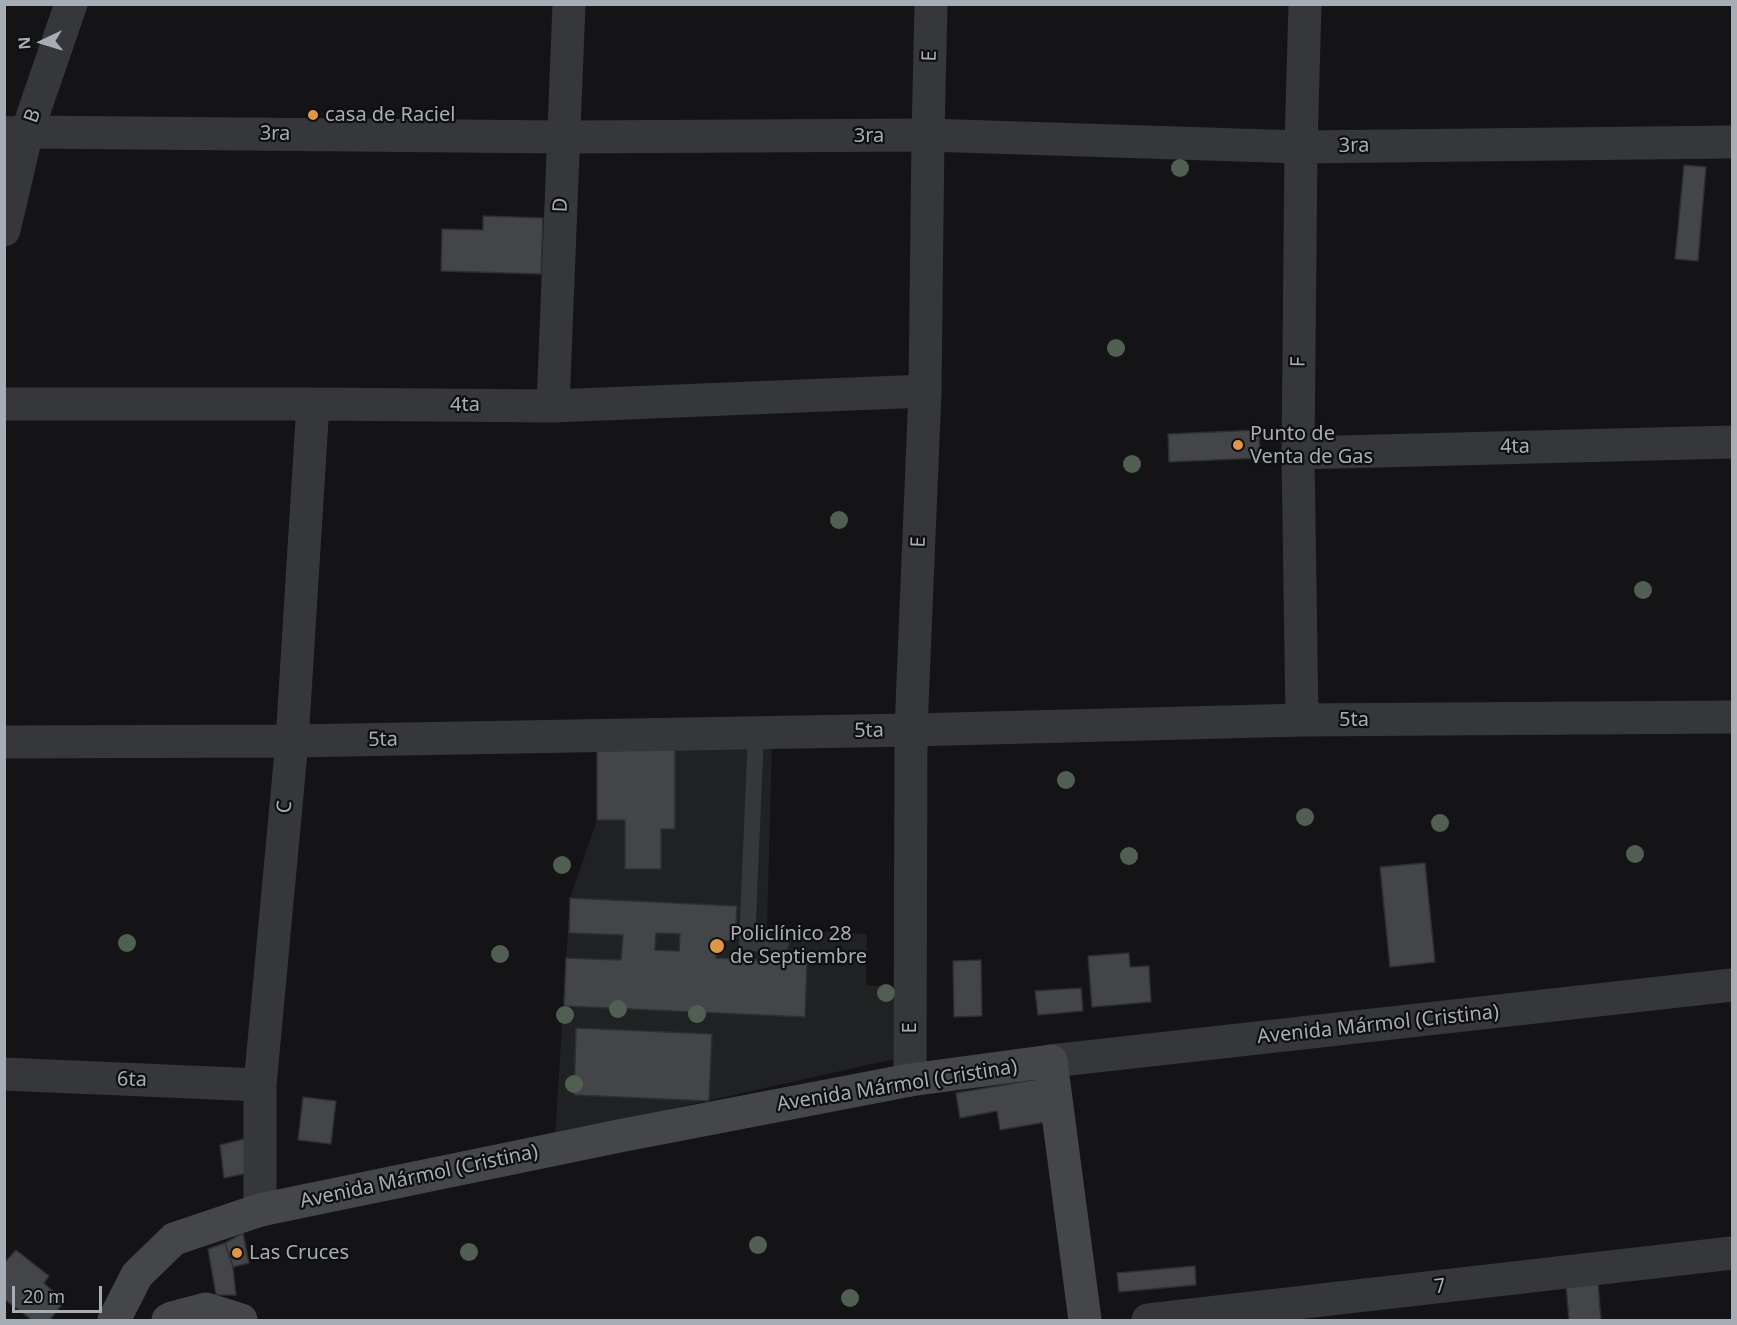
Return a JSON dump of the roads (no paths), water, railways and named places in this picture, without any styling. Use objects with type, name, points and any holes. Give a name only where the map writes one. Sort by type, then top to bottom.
[{"type":"main road","name":"Avenida Mármol (Cristina)","points":[[114,1320],[137,1275],[174,1239],[260,1210],[910,1080],[1051,1061]]},
{"type":"main road","points":[[1051,1061],[1085,1320]]},
{"type":"main road","points":[[168,1320],[206,1309],[241,1320]]},
{"type":"street","name":"B","points":[[4,230],[16,133],[71,4]]},
{"type":"street","name":"D","points":[[553,406],[568,4]]},
{"type":"street","name":"E","points":[[910,1080],[911,730],[926,391],[931,4]]},
{"type":"street","name":"F","points":[[1302,720],[1298,453],[1305,4]]},
{"type":"street","name":"3ra","points":[[16,133],[564,137],[928,135],[1301,147],[1732,142]]},
{"type":"street","name":"4ta","points":[[4,404],[553,406],[926,391]]},
{"type":"street","name":"C","points":[[260,1210],[260,1085],[292,741],[313,404]]},
{"type":"street","name":"4ta","points":[[1298,453],[1732,442]]},
{"type":"street","name":"5ta","points":[[4,742],[292,741],[911,730],[1302,720],[1732,717]]},
{"type":"street","name":"Avenida Mármol (Cristina)","points":[[1051,1061],[1732,985]]},
{"type":"street","name":"6ta","points":[[4,1074],[260,1085]]},
{"type":"street","name":"7","points":[[1148,1320],[1732,1253]]},
{"type":"lane","points":[[756,733],[747,943],[781,944]]},
{"type":"place","name":"casa de Raciel","points":[[313,115]]},
{"type":"place","name":"Punto de Venta de Gas","points":[[1238,445]]},
{"type":"place","name":"Policlínico 28 de Septiembre","points":[[717,946]]},
{"type":"place","name":"Las Cruces","points":[[237,1253]]}]
